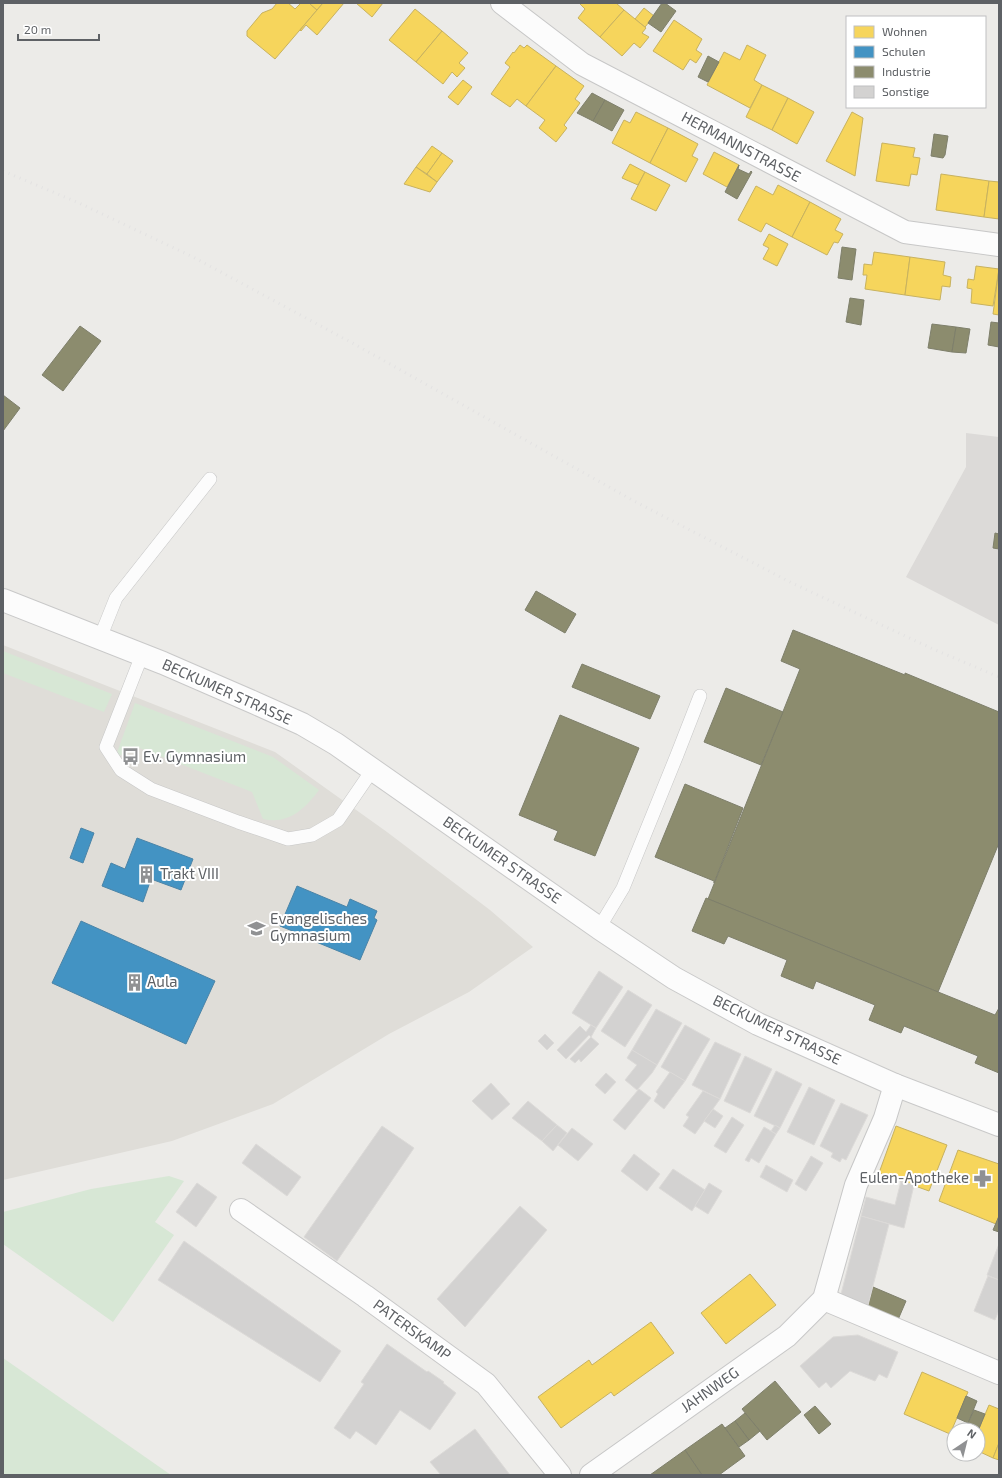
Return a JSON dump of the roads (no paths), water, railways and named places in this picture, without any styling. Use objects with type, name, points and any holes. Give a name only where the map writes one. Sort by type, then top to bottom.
[{"type":"street","name":"HERMANNSTRASSE","points":[[502,3],[582,64],[905,232],[999,245]]},
{"type":"street","name":"BECKUMER STRASSE","points":[[3,600],[142,655],[302,724],[336,744],[373,769],[599,928],[674,978],[758,1024],[895,1085],[999,1125]]},
{"type":"street","name":"JAHNWEG","points":[[591,1475],[787,1336],[824,1299],[856,1185],[885,1118],[895,1085]]},
{"type":"street","name":"PATERSKAMP","points":[[240,1210],[365,1296],[486,1384],[560,1475]]},
{"type":"street","points":[[824,1299],[999,1373]]},
{"type":"lane","points":[[100,638],[116,598],[210,479]]},
{"type":"lane","points":[[142,655],[106,747],[121,770],[151,789],[288,839],[312,835],[338,820],[373,769]]},
{"type":"lane","points":[[599,928],[623,888],[700,696]]},
{"type":"railway","points":[[3,171],[79,203],[193,257],[356,345],[634,501],[792,583],[933,649],[999,677]]},
{"type":"place","name":"Ev. Gymnasium","points":[[130,757]]},
{"type":"place","name":"Trakt VIII","points":[[147,874]]},
{"type":"place","name":"Evangelisches Gymnasium","points":[[257,928]]},
{"type":"place","name":"Aula","points":[[134,982]]},
{"type":"place","name":"Eulen-Apotheke","points":[[982,1178]]}]
